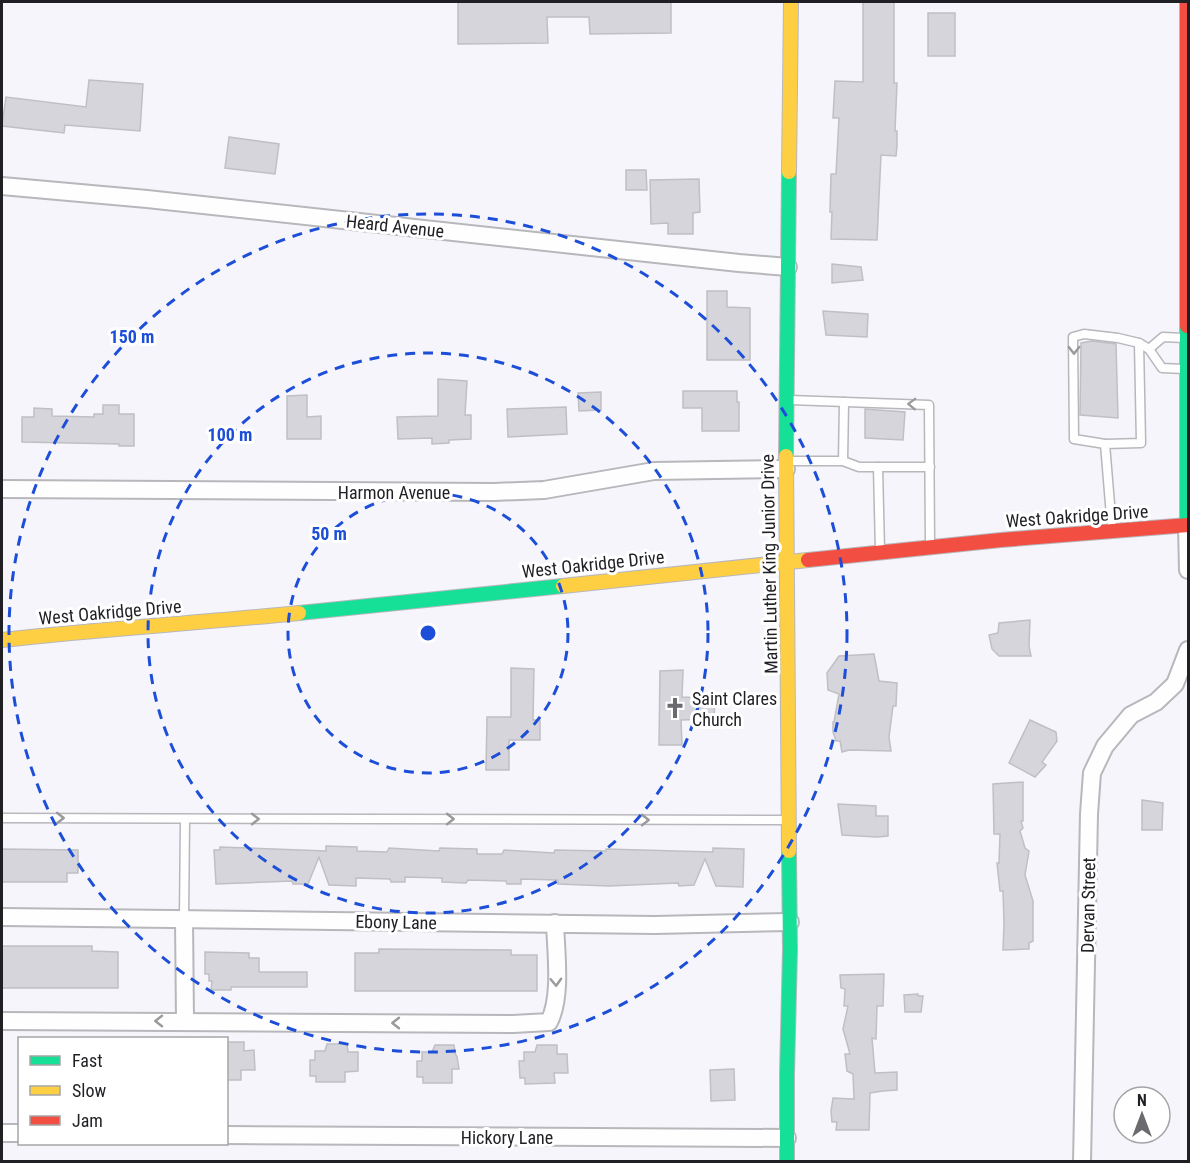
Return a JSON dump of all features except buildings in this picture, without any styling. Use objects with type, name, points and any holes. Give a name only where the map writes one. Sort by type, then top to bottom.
[{"type":"street","name":"Martin Luther King Junior Drive","points":[[787,1161],[790,922],[786,400],[791,2]]},
{"type":"street","points":[[1187,2],[1188,570]]},
{"type":"street","name":"Heard Avenue","points":[[2,186],[157,200],[788,267]]},
{"type":"street","name":"Harmon Avenue","points":[[2,489],[494,492],[544,490],[654,471],[786,465]]},
{"type":"street","name":"West Oakridge Drive","points":[[2,640],[214,622],[1001,540],[1188,525]]},
{"type":"street","points":[[1182,685],[1188,650]]},
{"type":"street","name":"Dervan Street","points":[[1082,1161],[1089,814],[1092,773],[1105,746],[1131,716],[1182,685]]},
{"type":"street","name":"Ebony Lane","points":[[2,917],[655,925],[790,922]]},
{"type":"street","points":[[184,920],[185,1022]]},
{"type":"street","points":[[2,1021],[489,1024],[549,1022],[554,1013],[557,994],[555,924]]},
{"type":"street","points":[[2,1132],[18,1133]]},
{"type":"street","name":"Hickory Lane","points":[[228,1135],[787,1138]]},
{"type":"lane","points":[[1138,343],[1142,442],[1105,444],[1074,440],[1074,337],[1084,334],[1138,343],[1149,349],[1162,368],[1187,370]]},
{"type":"lane","points":[[1149,349],[1163,337],[1187,338]]},
{"type":"lane","points":[[786,400],[929,405],[930,547]]},
{"type":"lane","points":[[843,461],[844,402]]},
{"type":"lane","points":[[1105,444],[1112,531]]},
{"type":"lane","points":[[786,465],[843,461],[859,467],[930,467]]},
{"type":"lane","points":[[878,467],[880,552]]},
{"type":"lane","points":[[2,818],[789,820]]},
{"type":"lane","points":[[184,920],[185,819]]},
{"type":"traffic: fast","points":[[786,456],[789,172]]},
{"type":"traffic: fast","points":[[1187,326],[1187,525]]},
{"type":"traffic: fast","points":[[299,613],[563,586]]},
{"type":"traffic: fast","points":[[787,1162],[789,851]]},
{"type":"traffic: slow","points":[[789,172],[791,2]]},
{"type":"traffic: slow","points":[[786,456],[789,851]]},
{"type":"traffic: slow","points":[[563,586],[808,560]]},
{"type":"traffic: slow","points":[[2,640],[299,613]]},
{"type":"traffic: jam","points":[[1187,2],[1187,326]]},
{"type":"traffic: jam","points":[[808,560],[1001,540],[1188,525]]},
{"type":"place","name":"Saint Clares Church","points":[[675,708]]}]
